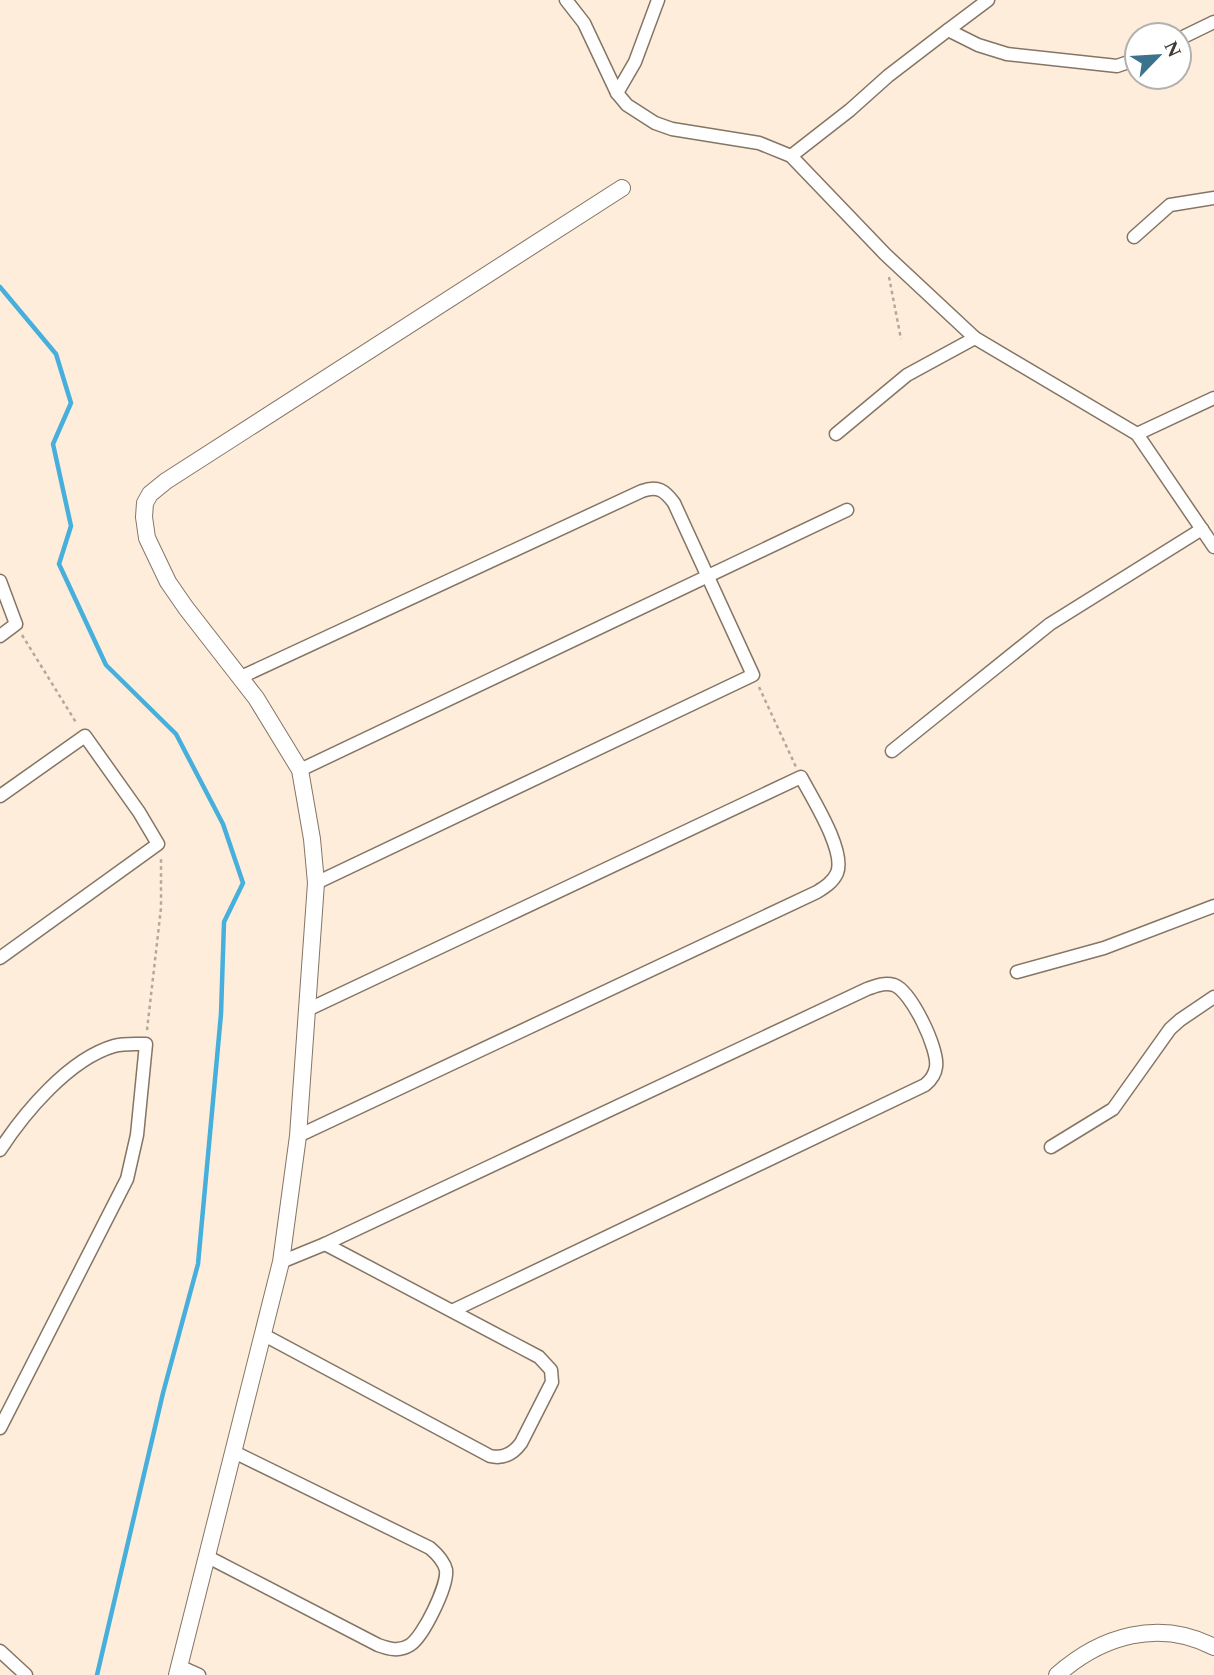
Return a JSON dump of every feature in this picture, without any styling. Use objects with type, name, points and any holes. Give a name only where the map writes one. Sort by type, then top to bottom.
[{"type":"street","points":[[566,0],[592,36],[617,93],[627,105],[654,123],[672,130],[759,143],[791,156],[885,254],[975,338],[1138,434],[1214,547]]},
{"type":"street","points":[[617,93],[635,62],[658,0]]},
{"type":"street","points":[[791,156],[888,76],[988,0]]},
{"type":"street","points":[[1193,32],[1214,22]]},
{"type":"street","points":[[948,30],[978,45],[1007,54],[1116,66],[1123,64]]},
{"type":"street","points":[[199,1675],[178,1671],[281,1262],[298,1136],[316,883],[312,839],[300,771],[269,716],[186,608],[153,555],[147,538],[145,503],[150,494],[166,481],[622,188]]},
{"type":"street","points":[[1134,237],[1170,205],[1214,198]]},
{"type":"street","points":[[836,434],[907,375],[975,338]]},
{"type":"street","points":[[1138,434],[1214,398]]},
{"type":"street","points":[[241,677],[546,534],[651,488],[661,489],[674,503],[753,675],[316,883]]},
{"type":"street","points":[[300,771],[847,510]]},
{"type":"street","points":[[892,751],[1049,624],[1202,529]]},
{"type":"street","points":[[0,581],[16,624],[0,636]]},
{"type":"street","points":[[0,796],[85,736],[158,845],[0,958]]},
{"type":"street","points":[[298,1136],[791,906],[825,887],[837,873],[836,847],[801,777],[307,1010]]},
{"type":"street","points":[[1017,972],[1104,948],[1214,906]]},
{"type":"street","points":[[281,1262],[325,1244],[867,989],[883,984],[894,985],[911,1000],[936,1058],[934,1074],[925,1086],[454,1310]]},
{"type":"street","points":[[1051,1147],[1113,1109],[1170,1029],[1214,997]]},
{"type":"street","points":[[0,1150],[41,1098],[84,1061],[116,1045],[146,1044],[137,1135],[127,1179],[0,1427]]},
{"type":"street","points":[[264,1335],[490,1456],[505,1456],[517,1449],[550,1388],[552,1373],[539,1357],[325,1244]]},
{"type":"street","points":[[208,1557],[377,1645],[392,1650],[403,1648],[417,1638],[445,1581],[444,1564],[430,1548],[234,1452]]},
{"type":"street","points":[[1056,1675],[1090,1649],[1133,1635],[1168,1633],[1192,1637],[1214,1647]]},
{"type":"street","points":[[0,1651],[26,1675]]},
{"type":"path","points":[[885,254],[901,339]]},
{"type":"path","points":[[16,624],[85,736]]},
{"type":"path","points":[[753,675],[801,777]]},
{"type":"path","points":[[146,1044],[161,908],[162,869],[158,845]]},
{"type":"waterway","points":[[0,287],[56,354],[71,403],[53,444],[71,526],[59,564],[106,665],[176,734],[223,824],[243,883],[224,922],[221,1014],[198,1264],[163,1393],[97,1675]]}]
